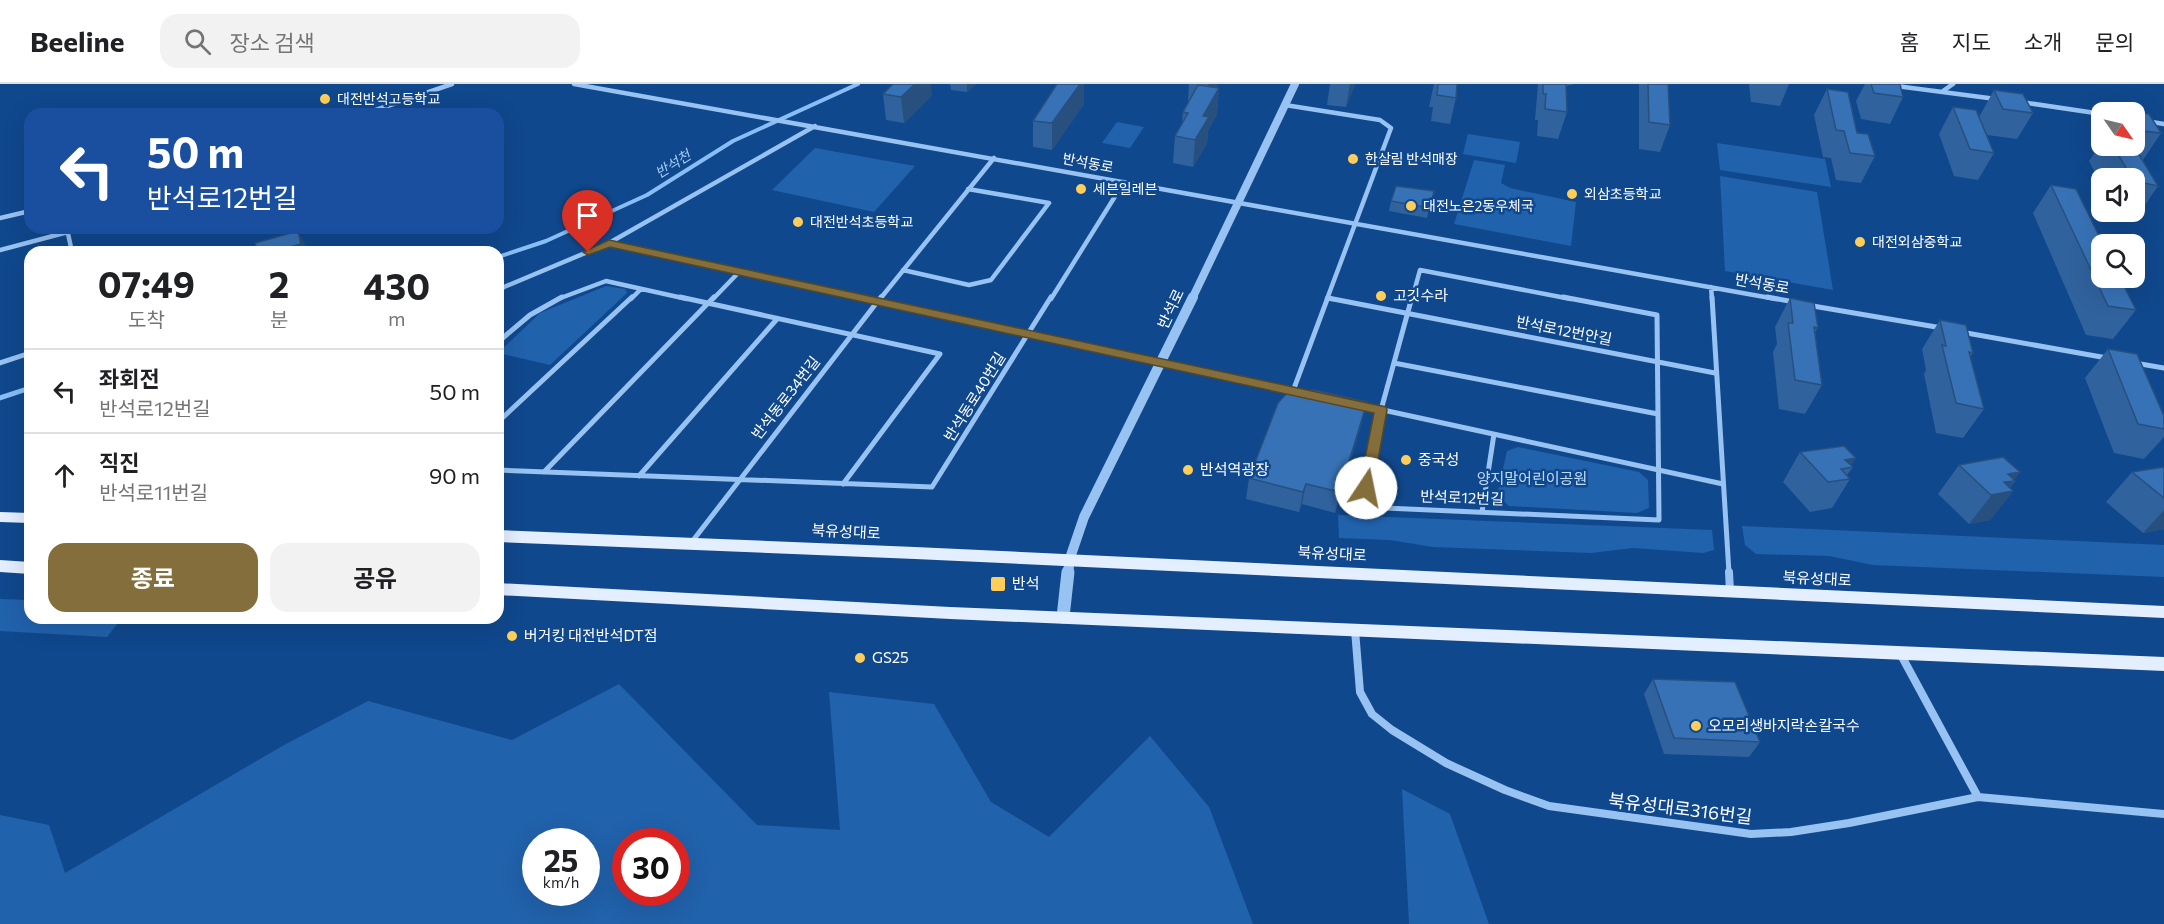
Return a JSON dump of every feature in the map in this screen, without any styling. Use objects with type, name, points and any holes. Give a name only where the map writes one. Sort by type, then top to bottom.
[{"type":"main road","points":[[0,517],[24,518]]},
{"type":"main road","name":"북유성대로","points":[[504,536],[1070,558],[1730,593],[2164,612]]},
{"type":"main road","points":[[0,566],[24,568]]},
{"type":"main road","points":[[504,589],[1063,617],[2164,664]]},
{"type":"street","points":[[382,108],[452,84]]},
{"type":"street","name":"반석동로","points":[[574,84],[2110,358]]},
{"type":"street","name":"반석로","points":[[1063,617],[1070,558],[1084,517],[1162,362],[1295,84]]},
{"type":"street","points":[[1881,84],[1999,99]]},
{"type":"street","points":[[1943,92],[1953,84]]},
{"type":"street","points":[[2010,100],[2091,112]]},
{"type":"street","points":[[1285,105],[1380,120],[1389,124],[1391,128],[1293,391]]},
{"type":"street","points":[[2145,121],[2164,124]]},
{"type":"street","points":[[504,287],[609,243],[815,126]]},
{"type":"street","name":"반석동로34번길","points":[[691,543],[850,335],[994,158]]},
{"type":"street","name":"반석동로40번길","points":[[504,470],[932,487],[1124,182]]},
{"type":"street","points":[[903,270],[969,285],[991,280],[1048,203],[968,189]]},
{"type":"street","points":[[0,218],[24,212]]},
{"type":"street","points":[[0,250],[54,234]]},
{"type":"street","points":[[609,243],[1315,396]]},
{"type":"street","points":[[1381,410],[1420,270],[1657,315],[1659,470]]},
{"type":"street","points":[[544,472],[706,303],[740,271]]},
{"type":"street","points":[[504,337],[530,315],[552,301],[606,281],[940,354],[843,484]]},
{"type":"street","points":[[1710,287],[1730,593]]},
{"type":"street","points":[[504,416],[641,289]]},
{"type":"street","name":"반석로12번안길","points":[[1328,298],[1715,373]]},
{"type":"street","points":[[639,476],[777,319]]},
{"type":"street","points":[[0,363],[24,355]]},
{"type":"street","points":[[2132,362],[2164,368]]},
{"type":"street","points":[[1395,363],[1658,414]]},
{"type":"street","points":[[1348,403],[1723,484]]},
{"type":"street","name":"반석로12번길","points":[[1381,410],[1362,507],[1659,520],[1659,470]]},
{"type":"street","points":[[1482,512],[1494,435]]},
{"type":"street","name":"북유성대로316번길","points":[[1354,629],[1362,699],[1377,720],[1479,780],[1529,801],[1560,808],[1750,834],[1791,832],[1849,823],[1978,797],[2164,814]]},
{"type":"street","points":[[1900,652],[1978,797]]},
{"type":"green space","points":[[1117,122],[1144,127],[1130,148],[1102,143]]},
{"type":"green space","points":[[1468,134],[1520,142],[1516,163],[1463,154]]},
{"type":"green space","points":[[1717,143],[1825,159],[1831,187],[1720,170]]},
{"type":"green space","points":[[815,148],[915,166],[874,212],[772,190]]},
{"type":"green space","points":[[1474,160],[1505,165],[1501,183],[1510,188],[1576,202],[1571,246],[1454,224]]},
{"type":"green space","points":[[1720,176],[1817,192],[1833,290],[1725,271]]},
{"type":"green space","points":[[606,286],[625,289],[627,293],[550,365],[504,354],[504,347],[540,313]]},
{"type":"green space","name":"양지말어린이공원","points":[[1518,447],[1639,472],[1648,480],[1649,508],[1637,513],[1509,506],[1497,495],[1507,451]]},
{"type":"green space","points":[[1338,515],[1712,530],[1714,550],[1703,553],[1633,548],[1591,553],[1433,547],[1390,540],[1339,538]]},
{"type":"green space","points":[[1742,526],[2164,545],[2164,577],[1873,565],[1829,556],[1756,554],[1745,545]]},
{"type":"green space","points":[[0,599],[24,600],[24,624],[117,624],[107,637],[0,631]]},
{"type":"green space","points":[[619,684],[757,825],[840,830],[829,692],[934,704],[991,802],[1049,837],[1150,736],[1209,807],[1253,924],[0,924],[0,815],[49,825],[65,873],[284,745],[368,701],[512,740]]},
{"type":"green space","points":[[1402,789],[1450,814],[1489,924],[1409,924]]},
{"type":"building","points":[[893,84],[915,84],[901,97],[883,94]]},
{"type":"building","points":[[1057,84],[1080,84],[1052,123],[1033,121]]},
{"type":"building","points":[[1438,84],[1457,84],[1456,98],[1437,95]]},
{"type":"building","points":[[1543,84],[1566,84],[1567,112],[1545,109],[1546,94],[1543,94]]},
{"type":"building","points":[[1648,84],[1668,84],[1670,125],[1649,122]]},
{"type":"building","points":[[1871,84],[1900,84],[1903,97],[1874,93]]},
{"type":"building","points":[[1198,85],[1219,88],[1203,116],[1209,117],[1195,140],[1175,136],[1188,113],[1183,112]]},
{"type":"building","points":[[1827,89],[1848,92],[1857,133],[1868,134],[1875,156],[1850,153],[1844,131],[1836,130]]},
{"type":"building","points":[[1994,90],[2023,94],[2033,113],[2003,109]]},
{"type":"building","points":[[1953,107],[1976,110],[1994,153],[1970,149]]},
{"type":"building","points":[[2145,113],[2149,114],[2161,133],[2145,131]]},
{"type":"building","points":[[2119,156],[2140,156],[2158,186],[2145,183],[2145,168],[2126,168]]},
{"type":"building","points":[[2051,185],[2076,189],[2098,234],[2091,234],[2091,270]]},
{"type":"building","points":[[1396,186],[1434,191],[1430,208],[1391,201]]},
{"type":"building","points":[[287,234],[299,234],[301,244],[256,246],[255,243]]},
{"type":"building","points":[[2100,288],[2125,288],[2136,310],[2108,306]]},
{"type":"building","points":[[1790,298],[1814,303],[1818,328],[1814,327],[1822,385],[1795,380],[1788,323],[1793,323]]},
{"type":"building","points":[[1940,320],[1966,325],[1973,353],[1969,352],[1984,409],[1956,403],[1942,345],[1946,346]]},
{"type":"building","points":[[2108,349],[2137,354],[2164,416],[2164,429],[2138,424]]},
{"type":"building","points":[[1315,390],[1367,402],[1340,492],[1306,484],[1303,492],[1249,478],[1278,403],[1287,393]]},
{"type":"building","points":[[1844,446],[1856,458],[1845,460],[1853,467],[1841,469],[1850,479],[1828,482],[1800,452]]},
{"type":"building","points":[[2003,457],[2020,472],[2008,474],[2015,481],[2004,482],[2013,491],[1991,495],[1959,465]]},
{"type":"building","points":[[2164,467],[2164,498],[2132,472]]},
{"type":"building","points":[[1653,679],[1735,682],[1760,742],[1674,738]]},
{"type":"waterway","name":"반석천","points":[[504,255],[546,241],[647,195],[733,141],[858,84]]},
{"type":"waterway","name":"반석천","points":[[0,398],[24,390]]},
{"type":"place","name":"대전반석고등학교","points":[[325,99]]},
{"type":"place","name":"한살림 반석매장","points":[[1353,159]]},
{"type":"place","name":"세븐일레븐","points":[[1081,189]]},
{"type":"place","name":"외삼초등학교","points":[[1572,194]]},
{"type":"place","name":"대전노은2동우체국","points":[[1411,206]]},
{"type":"place","name":"대전반석초등학교","points":[[798,222]]},
{"type":"place","name":"대전외삼중학교","points":[[1860,242]]},
{"type":"place","name":"고깃수라","points":[[1381,296]]},
{"type":"place","name":"중국성","points":[[1406,460]]},
{"type":"place","name":"반석역광장","points":[[1188,470]]},
{"type":"place","name":"반석","points":[[998,584]]},
{"type":"place","name":"버거킹 대전반석DT점","points":[[512,636]]},
{"type":"place","name":"GS25","points":[[860,658]]},
{"type":"place","name":"오모리생바지락손칼국수","points":[[1696,726]]},
{"type":"route","points":[[588,252],[609,243],[1381,410],[1366,488]]}]
